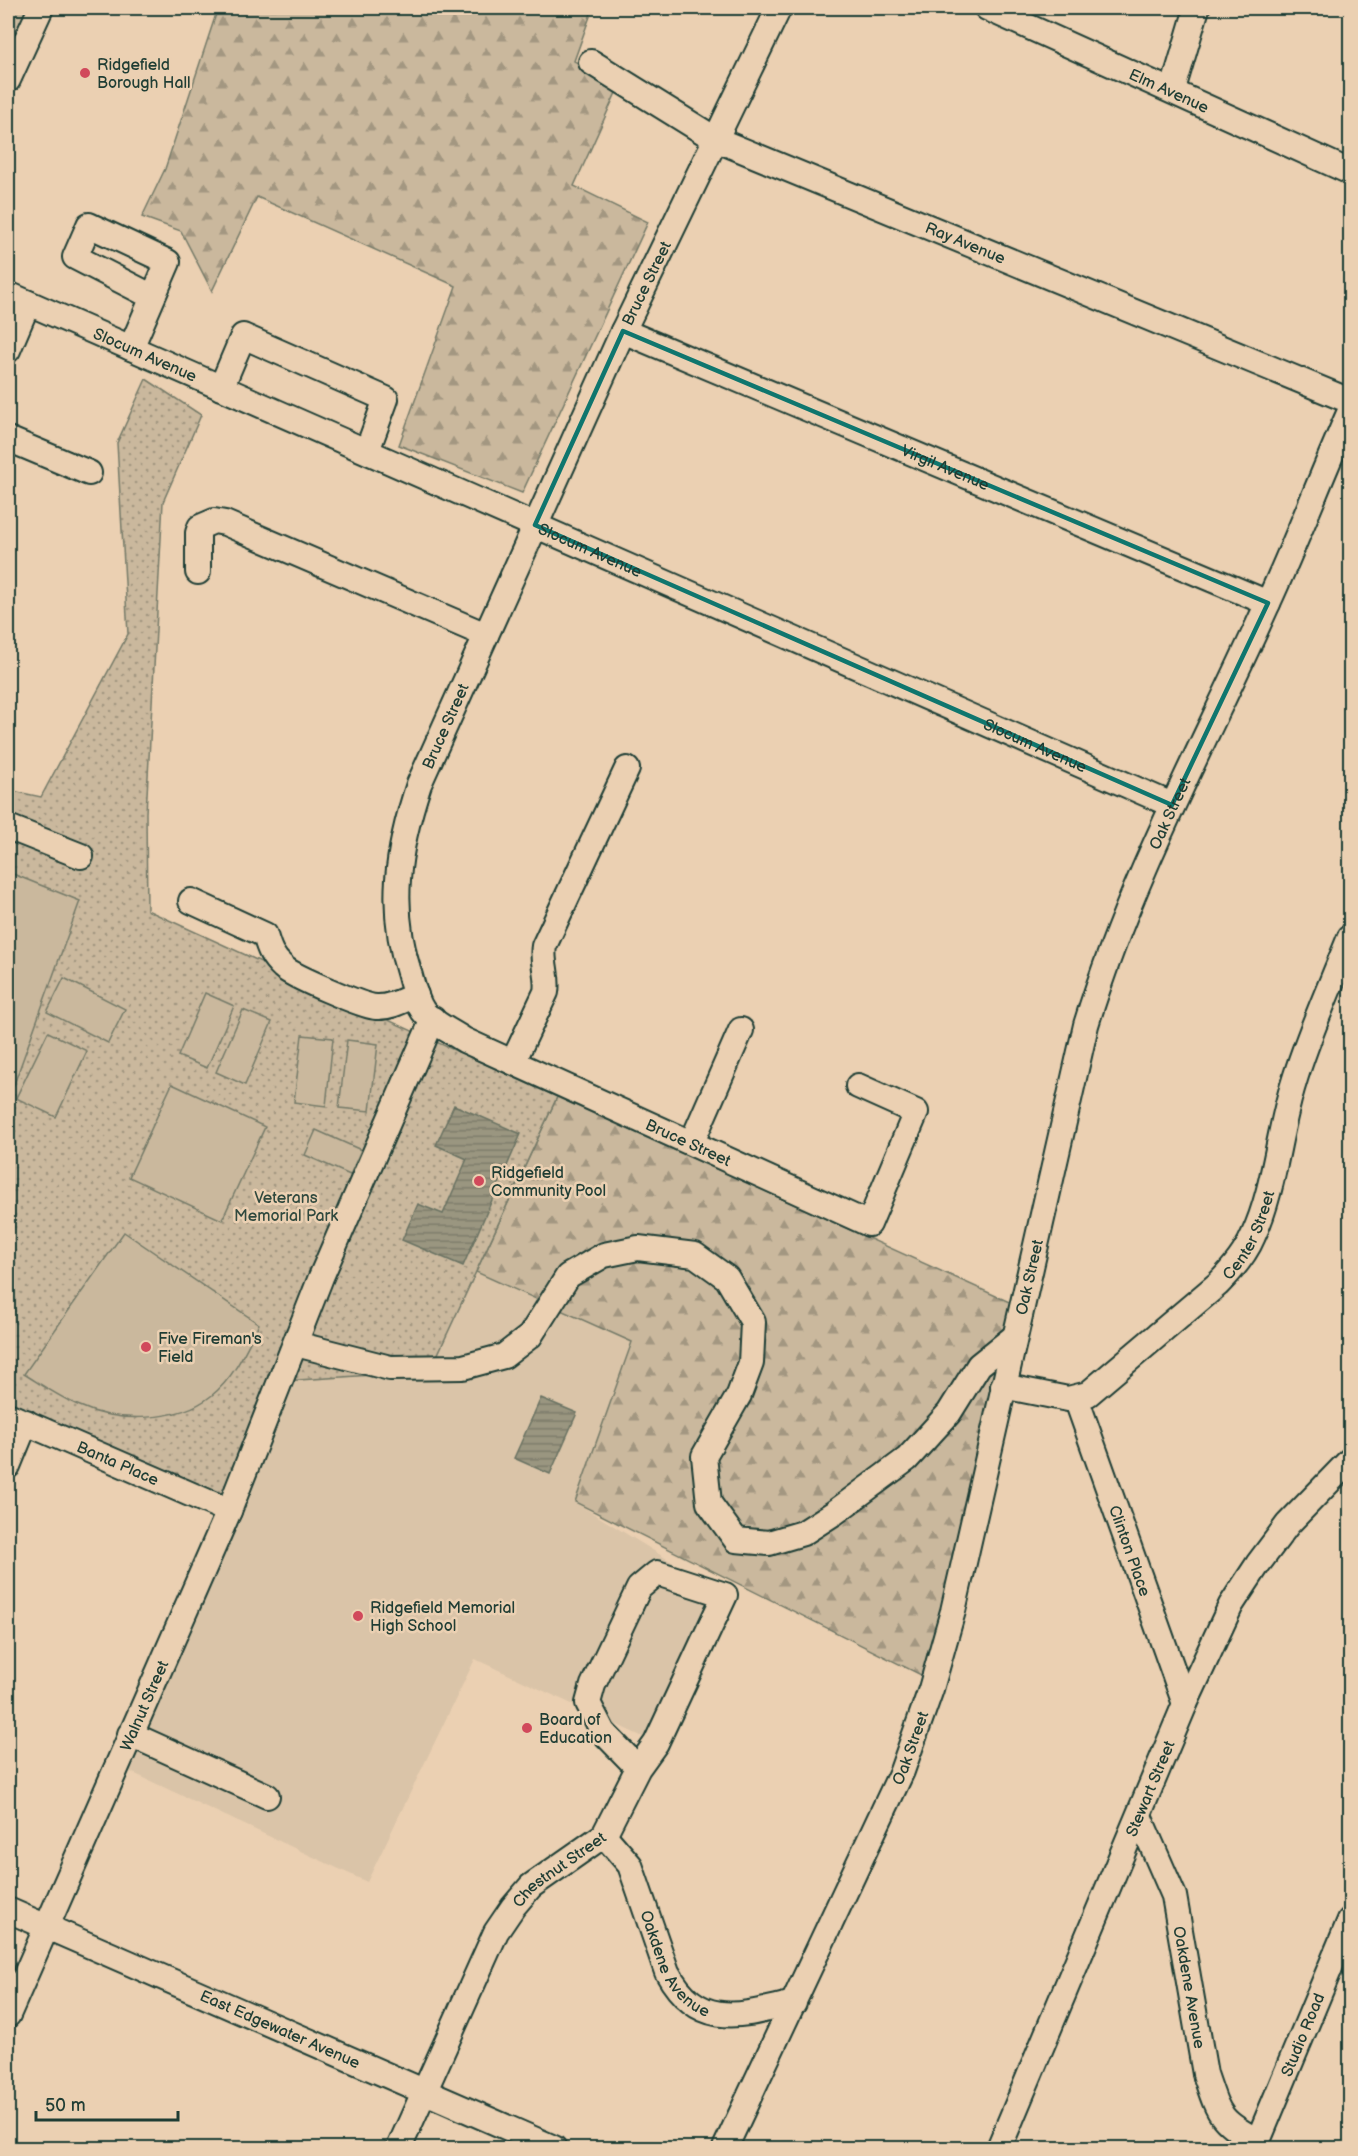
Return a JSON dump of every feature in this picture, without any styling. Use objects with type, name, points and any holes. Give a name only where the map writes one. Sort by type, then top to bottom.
[{"type":"street","points":[[8,80],[41,8]]},
{"type":"street","name":"Bruce Street","points":[[779,8],[623,331],[419,784],[405,832],[397,903],[399,944],[423,1012],[464,1040],[869,1224],[915,1112],[858,1086]]},
{"type":"street","name":"Elm Avenue","points":[[988,8],[1350,172]]},
{"type":"street","points":[[1173,90],[1197,8]]},
{"type":"street","name":"Ray Avenue","points":[[591,62],[715,139],[1350,401]]},
{"type":"street","points":[[131,348],[153,297]]},
{"type":"street","points":[[8,350],[18,299]]},
{"type":"street","name":"Slocum Avenue","points":[[18,299],[1172,805]]},
{"type":"street","name":"Virgil Avenue","points":[[623,331],[1269,603]]},
{"type":"street","points":[[221,388],[243,336],[386,399],[367,452]]},
{"type":"street","name":"Oak Street","points":[[725,2148],[902,1771],[931,1689],[953,1611],[1086,1025],[1123,916],[1172,805],[1269,603],[1350,411]]},
{"type":"street","points":[[8,439],[89,473]]},
{"type":"street","points":[[198,572],[200,527],[214,521],[225,523],[486,634]]},
{"type":"street","points":[[513,1062],[546,992],[548,984],[542,955],[544,946],[627,769]]},
{"type":"street","points":[[8,827],[81,856]]},
{"type":"street","points":[[191,901],[265,935],[271,955],[285,969],[360,1003],[385,1006],[416,995]]},
{"type":"street","name":"Center Street","points":[[1076,1398],[1088,1394],[1218,1284],[1237,1264],[1253,1238],[1264,1210],[1280,1132],[1294,1080],[1350,937]]},
{"type":"street","name":"Walnut Street","points":[[8,2015],[229,1511],[321,1277],[433,1019]]},
{"type":"street","points":[[692,1142],[741,1030]]},
{"type":"street","points":[[296,1344],[390,1368],[463,1367],[504,1356],[530,1336],[568,1276],[604,1255],[638,1248],[695,1255],[727,1278],[753,1322],[751,1363],[747,1374],[739,1395],[704,1456],[709,1503],[736,1540],[769,1543],[803,1533],[907,1459],[950,1413],[979,1365],[1014,1337]]},
{"type":"street","points":[[1003,1386],[1076,1398]]},
{"type":"street","name":"Clinton Place","points":[[1076,1398],[1185,1704]]},
{"type":"street","points":[[8,1466],[17,1418]]},
{"type":"street","name":"Banta Place","points":[[17,1418],[229,1511]]},
{"type":"street","name":"Stewart Street","points":[[999,2148],[1185,1704],[1231,1605],[1257,1564],[1288,1524],[1350,1460]]},
{"type":"street","name":"Chestnut Street","points":[[399,2148],[496,1932],[513,1906],[553,1869],[604,1835],[638,1768],[656,1743],[725,1595],[657,1573],[639,1588],[593,1685],[588,1703],[603,1731],[638,1768]]},
{"type":"street","points":[[130,1734],[267,1796]]},
{"type":"street","name":"Oakdene Avenue","points":[[1139,1816],[1174,1896],[1205,2074],[1215,2103],[1227,2124],[1256,2147]]},
{"type":"street","name":"Oakdene Avenue","points":[[604,1835],[630,1865],[666,1972],[676,1989],[688,2001],[704,2010],[720,2015],[740,2016],[794,2003]]},
{"type":"street","name":"East Edgewater Avenue","points":[[8,1910],[554,2148]]},
{"type":"street","name":"Studio Road","points":[[1256,2147],[1343,1958],[1350,1920]]},
{"type":"highlighted area","points":[[623,331],[1268,603],[1172,805],[535,525]]},
{"type":"shaded area","name":"Ridgefield Community Pool","points":[[454,1105],[521,1134],[463,1266],[402,1240],[418,1204],[443,1214],[467,1159],[436,1145]]},
{"type":"shaded area","points":[[476,1272],[633,1342],[575,1502],[725,1595],[656,1743],[475,1659],[367,1882],[129,1771],[229,1511],[284,1381],[430,1371]]},
{"type":"shaded area","points":[[541,1398],[577,1413],[550,1474],[514,1458]]},
{"type":"green space","points":[[8,8],[28,8],[8,51]]},
{"type":"green space","points":[[218,8],[593,8],[574,61],[619,86],[574,186],[648,222],[522,493],[399,445],[456,286],[257,197],[212,291],[181,231],[142,217],[165,169]]},
{"type":"green space","name":"Veterans Memorial Park","points":[[146,379],[201,415],[163,502],[146,813],[147,910],[557,1097],[430,1371],[284,1381],[229,1511],[8,1418],[8,790],[41,797],[128,634],[117,443]]},
{"type":"green space","points":[[8,872],[80,901],[8,1101]]},
{"type":"green space","points":[[64,978],[125,1009],[108,1043],[47,1012]]},
{"type":"green space","points":[[205,993],[234,1006],[207,1068],[178,1056]]},
{"type":"green space","points":[[243,1010],[272,1022],[245,1085],[216,1072]]},
{"type":"green space","points":[[48,1032],[87,1051],[56,1117],[16,1098]]},
{"type":"green space","points":[[302,1035],[333,1038],[326,1106],[294,1102]]},
{"type":"green space","points":[[347,1040],[378,1044],[370,1111],[339,1108]]},
{"type":"green space","points":[[172,1084],[265,1127],[222,1220],[129,1177]]},
{"type":"green space","points":[[557,1097],[1027,1310],[933,1681],[575,1502],[632,1342],[476,1272]]},
{"type":"green space","points":[[316,1130],[361,1150],[350,1175],[305,1155]]},
{"type":"green space","name":"Five Fireman's Field","points":[[124,1232],[259,1324],[239,1363],[219,1389],[198,1405],[182,1411],[147,1417],[95,1412],[66,1399],[24,1374]]},
{"type":"place","name":"Ridgefield Borough Hall","points":[[85,73]]},
{"type":"place","name":"Ridgefield Community Pool","points":[[479,1181]]},
{"type":"place","name":"Five Fireman's Field","points":[[146,1347]]},
{"type":"place","name":"Ridgefield Memorial High School","points":[[358,1616]]},
{"type":"place","name":"Board of Education","points":[[527,1728]]}]
